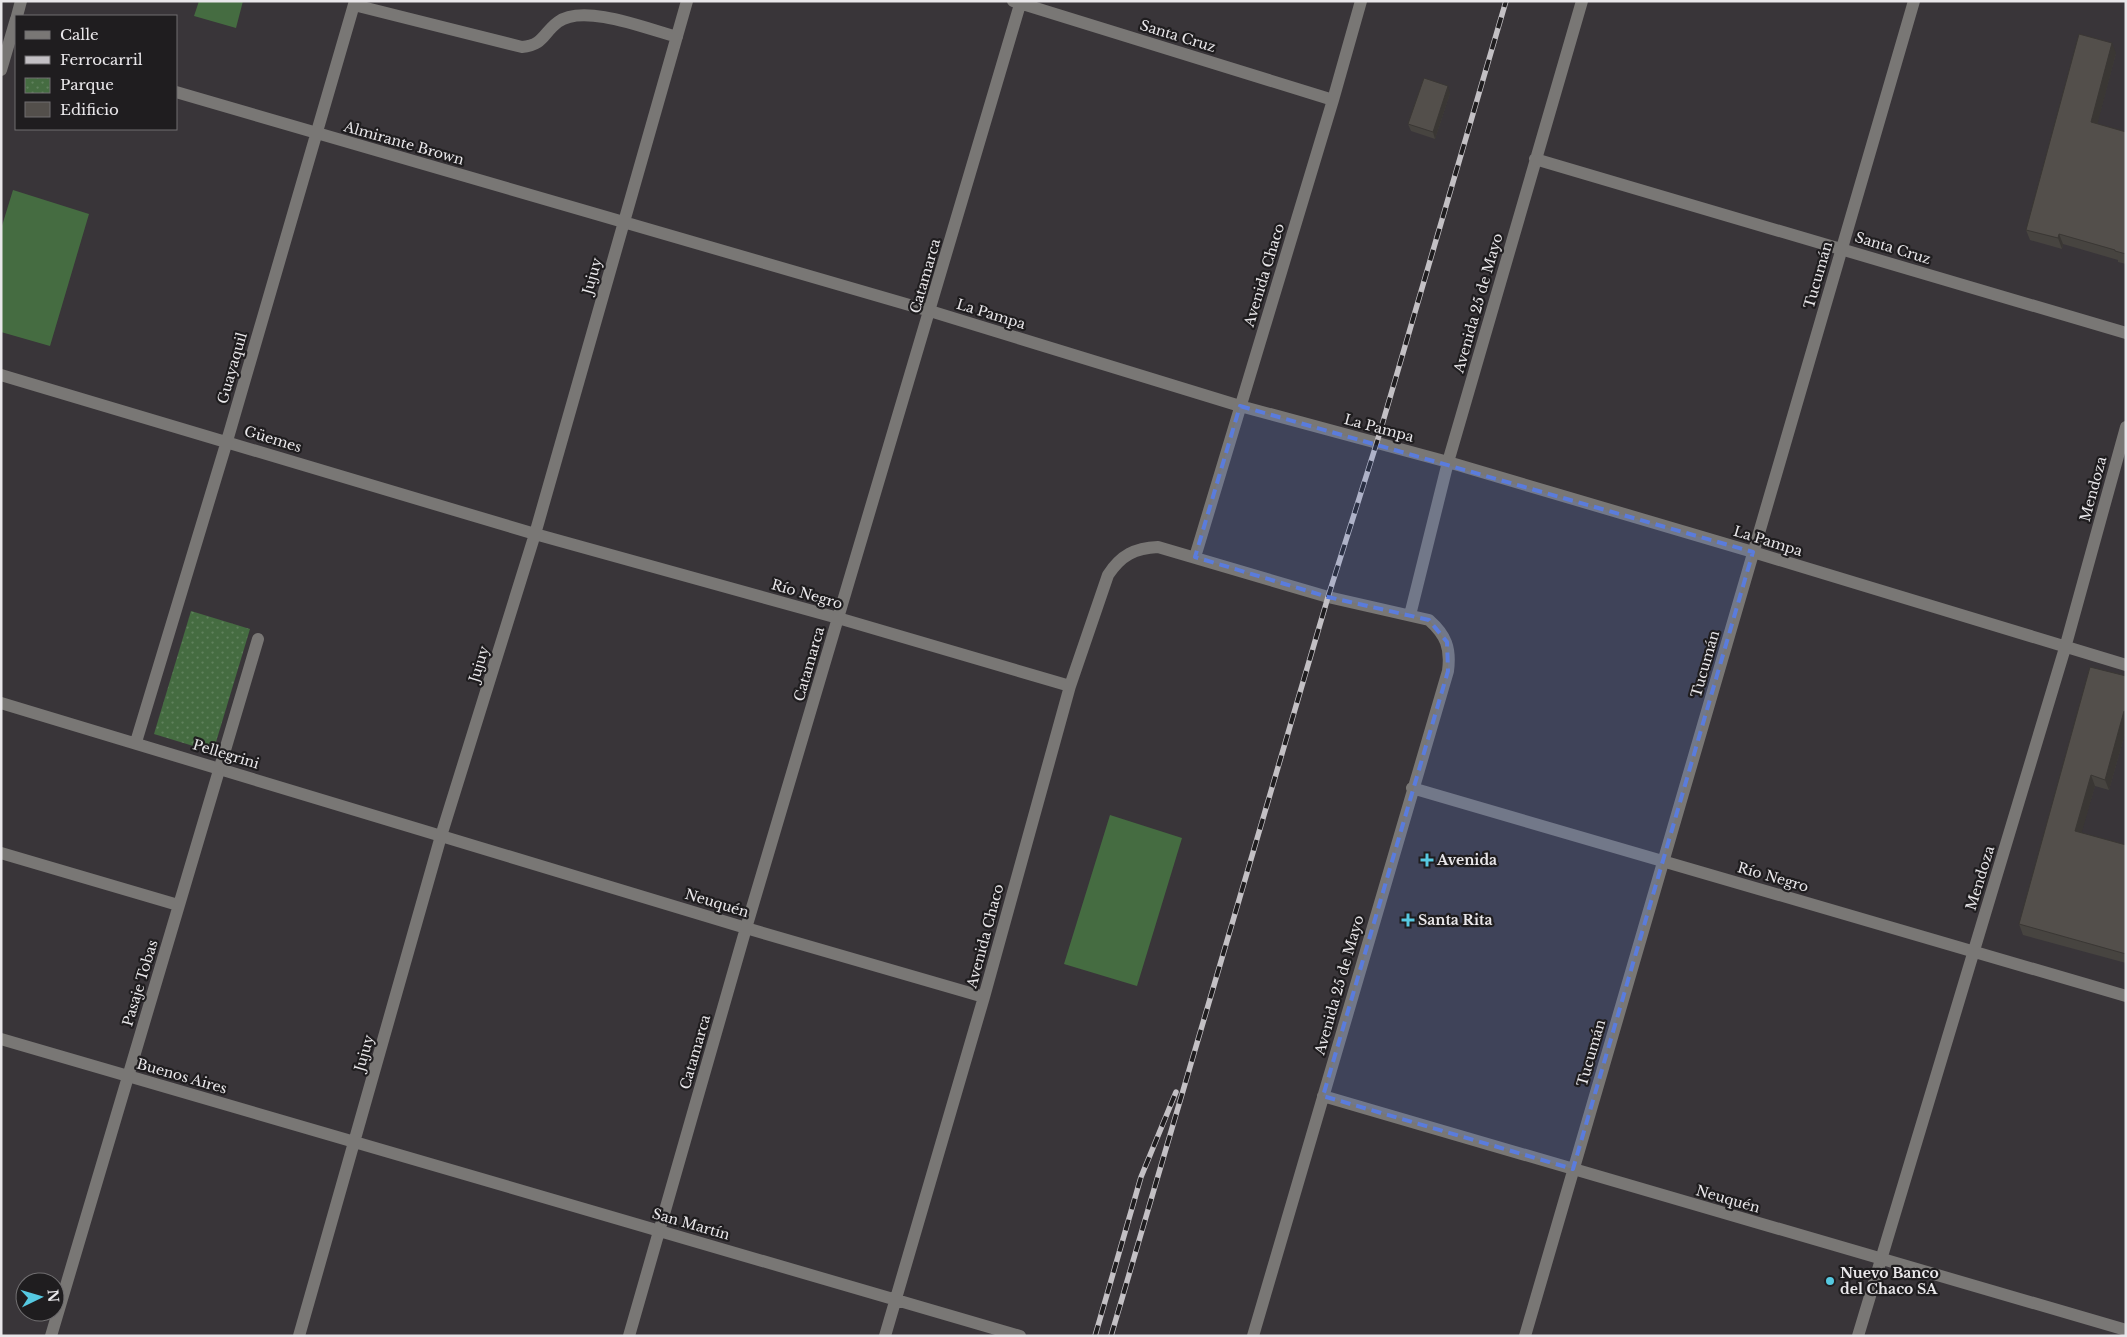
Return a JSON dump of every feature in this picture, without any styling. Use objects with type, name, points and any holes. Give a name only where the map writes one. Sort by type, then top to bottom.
[{"type":"street","points":[[18,15],[22,1]]},
{"type":"street","name":"Jujuy","points":[[300,1336],[442,836],[536,534],[687,1]]},
{"type":"street","name":"Avenida Chaco","points":[[886,1336],[984,997],[1070,686],[1108,575],[1116,562],[1128,552],[1143,547],[1158,547],[1196,556],[1361,1]]},
{"type":"street","name":"Avenida 25 de Mayo","points":[[1252,1336],[1448,671],[1450,656],[1447,642],[1440,630],[1429,620],[1410,616],[1448,462],[1582,1]]},
{"type":"street","name":"Tucumán","points":[[1525,1336],[1914,1]]},
{"type":"street","name":"Santa Cruz","points":[[1019,2],[1333,100]]},
{"type":"street","name":"Catamarca","points":[[629,1336],[746,928],[930,311],[1019,2]]},
{"type":"street","points":[[355,3],[522,47],[532,46],[542,41],[558,21],[572,16],[593,14],[677,36]]},
{"type":"street","name":"Guayaquil","points":[[136,742],[227,441],[355,3]]},
{"type":"street","points":[[1,70],[15,24]]},
{"type":"street","name":"Almirante Brown","points":[[178,93],[316,134],[624,221]]},
{"type":"street","name":"Santa Cruz","points":[[1535,159],[2126,333]]},
{"type":"street","name":"La Pampa","points":[[624,221],[930,311],[1240,406],[1448,462],[2126,665]]},
{"type":"street","name":"Güemes","points":[[1,375],[536,534]]},
{"type":"street","name":"Mendoza","points":[[1858,1336],[2065,648],[2126,427]]},
{"type":"street","name":"Río Negro","points":[[536,534],[838,618],[1070,686]]},
{"type":"street","points":[[1196,556],[1328,596],[1410,616]]},
{"type":"street","name":"Pasaje Tobas","points":[[51,1336],[258,639]]},
{"type":"street","name":"Pellegrini","points":[[1,703],[136,742],[442,836]]},
{"type":"street","name":"Río Negro","points":[[1412,788],[2126,996]]},
{"type":"street","name":"Neuquén","points":[[442,836],[746,928],[984,997]]},
{"type":"street","points":[[1,853],[178,905]]},
{"type":"street","name":"Buenos Aires","points":[[1,1039],[354,1142]]},
{"type":"street","name":"Neuquén","points":[[1323,1096],[2126,1330]]},
{"type":"street","name":"San Martín","points":[[354,1142],[1020,1336]]},
{"type":"highlighted area","points":[[1240,406],[1753,552],[1573,1169],[1323,1096],[1448,671],[1447,642],[1429,620],[1328,597],[1195,557]]},
{"type":"green space","points":[[199,1],[243,1],[236,28],[194,16]]},
{"type":"green space","points":[[13,190],[89,214],[50,346],[1,332],[1,229]]},
{"type":"green space","points":[[191,611],[250,629],[213,752],[154,734]]},
{"type":"green space","points":[[1110,815],[1182,838],[1137,986],[1064,964]]},
{"type":"building","points":[[2079,34],[2112,43],[2091,122],[2126,132],[2126,254],[2059,234],[2058,238],[2026,230]]},
{"type":"building","points":[[1424,78],[1448,86],[1433,132],[1408,124]]},
{"type":"building","points":[[2090,667],[2126,676],[2126,712],[2124,711],[2105,780],[2091,775],[2075,831],[2126,845],[2126,954],[2019,924]]},
{"type":"railway","points":[[1111,1336],[1328,597],[1377,442],[1506,1]]},
{"type":"railway","points":[[1095,1336],[1141,1177],[1176,1092]]},
{"type":"place","name":"Avenida","points":[[1427,860]]},
{"type":"place","name":"Santa Rita","points":[[1408,920]]},
{"type":"place","name":"Nuevo Banco del Chaco SA","points":[[1830,1281]]}]
